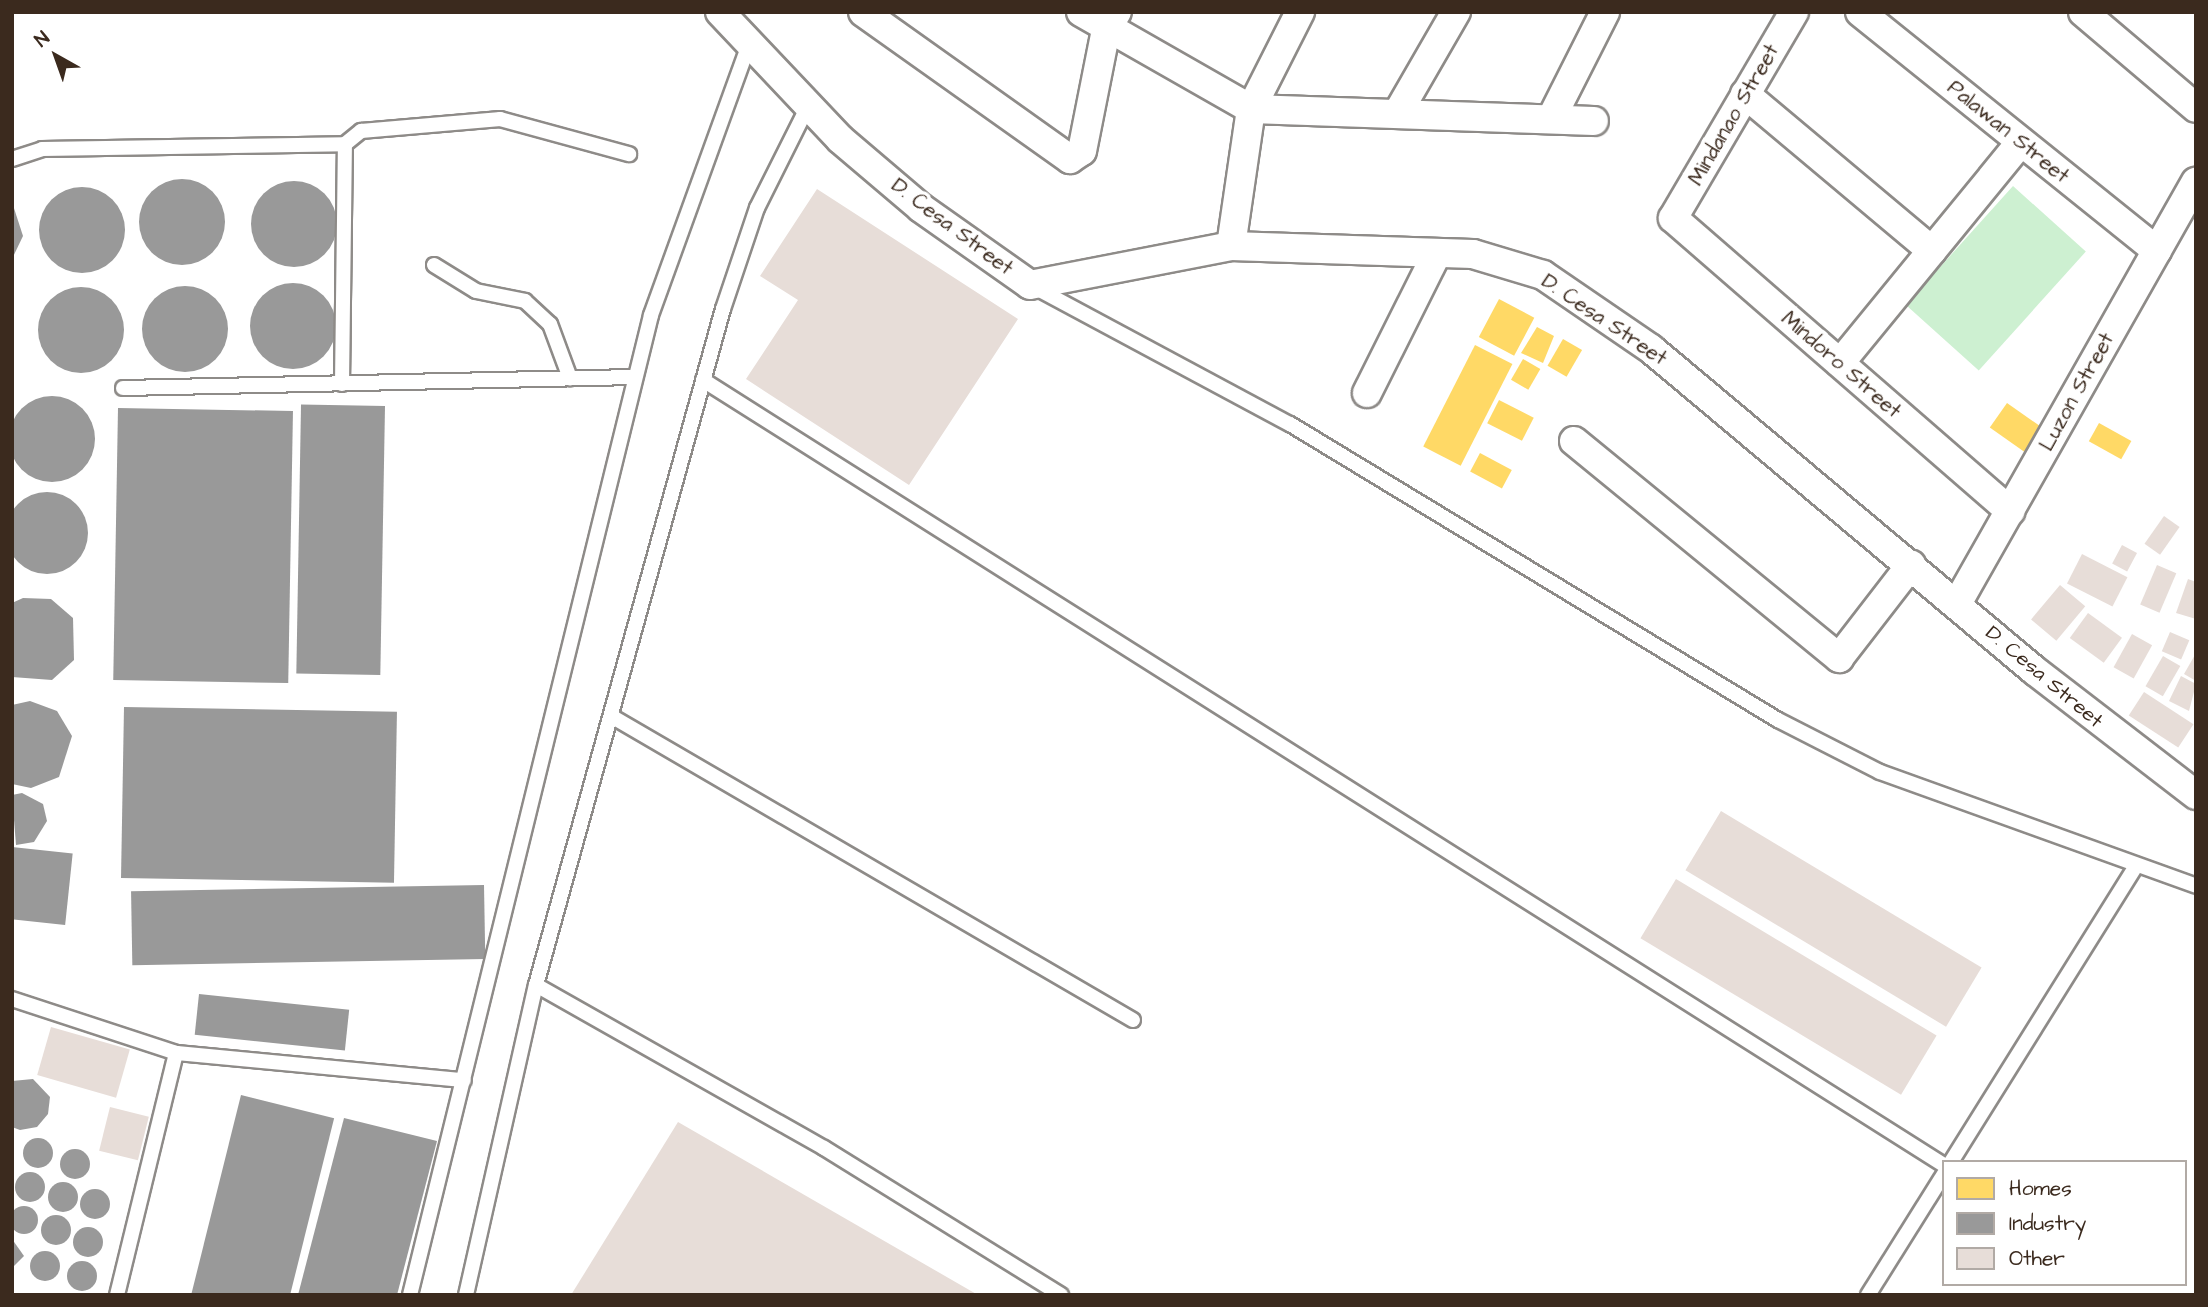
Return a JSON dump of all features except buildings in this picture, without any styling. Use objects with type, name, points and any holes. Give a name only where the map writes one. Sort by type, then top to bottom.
[{"type":"street","name":"D. Cesa Street","points":[[720,12],[750,40],[807,108],[921,208],[1030,285],[1231,246],[1436,256],[1473,254],[1542,275],[1651,349],[1958,602],[2130,750],[2196,795]]},
{"type":"street","points":[[863,12],[1070,159],[1082,151],[1112,21]]},
{"type":"street","points":[[1081,12],[1112,21],[1251,109],[1594,121]]},
{"type":"street","points":[[1231,246],[1251,109],[1300,12]]},
{"type":"street","points":[[1397,114],[1456,12]]},
{"type":"street","points":[[1551,119],[1605,12]]},
{"type":"street","name":"Mindanao Street","points":[[1673,218],[1794,12]]},
{"type":"street","name":"Palawan Street","points":[[1860,12],[2157,251]]},
{"type":"street","points":[[2083,12],[2196,108]]},
{"type":"street","points":[[1745,94],[1932,251]]},
{"type":"street","points":[[1840,363],[2020,143]]},
{"type":"street","name":"Luzon Street","points":[[1958,602],[2196,182]]},
{"type":"street","name":"Mindoro Street","points":[[1673,218],[2010,511]]},
{"type":"street","points":[[1367,393],[1436,256]]},
{"type":"street","points":[[1574,441],[1839,658],[1911,565]]},
{"type":"lane","points":[[410,1295],[635,377],[750,40]]},
{"type":"lane","points":[[466,1295],[537,985],[703,380],[758,208],[807,108]]},
{"type":"lane","points":[[12,159],[42,149],[345,144],[361,131],[500,119],[629,154]]},
{"type":"lane","points":[[342,384],[345,144]]},
{"type":"lane","points":[[434,265],[476,291],[525,301],[550,324],[570,378]]},
{"type":"lane","points":[[1030,285],[1290,424],[1778,720],[1880,772],[2134,869],[2196,886]]},
{"type":"lane","points":[[123,388],[635,377]]},
{"type":"lane","points":[[703,380],[1942,1164]]},
{"type":"lane","points":[[611,716],[1133,1020]]},
{"type":"lane","points":[[1952,1160],[2134,869]]},
{"type":"lane","points":[[537,985],[824,1148],[1061,1295]]},
{"type":"lane","points":[[12,999],[176,1053],[464,1080]]},
{"type":"lane","points":[[117,1295],[176,1053]]},
{"type":"lane","points":[[1868,1295],[1942,1177]]},
{"type":"green space","points":[[2013,186],[2086,252],[1979,370],[1906,305]]}]
